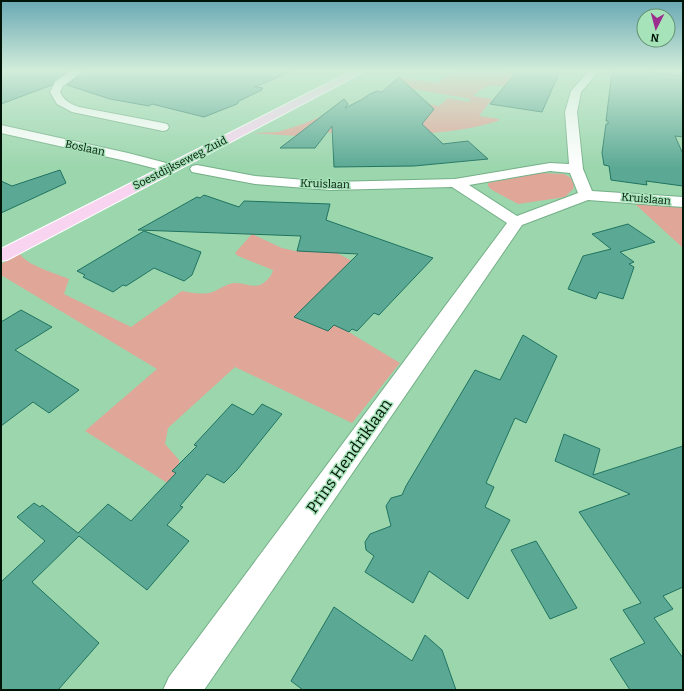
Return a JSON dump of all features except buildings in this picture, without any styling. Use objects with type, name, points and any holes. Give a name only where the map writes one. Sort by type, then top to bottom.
[{"type":"main road","name":"Soestdijkseweg Zuid","points":[[1,256],[297,103]]},
{"type":"street","points":[[63,103],[76,110],[163,127]]},
{"type":"street","points":[[573,103],[571,112],[576,169],[586,194]]},
{"type":"street","name":"Boslaan","points":[[3,131],[128,157],[169,168]]},
{"type":"street","name":"Kruislaan","points":[[197,169],[255,180],[331,186],[455,183],[550,167],[576,169]]},
{"type":"street","points":[[455,183],[516,222]]},
{"type":"street","name":"Kruislaan","points":[[516,222],[586,194],[683,202]]},
{"type":"street","name":"Prins Hendriklaan","points":[[182,690],[516,222]]},
{"type":"shaded area","points":[[389,103],[424,103],[439,106],[442,103],[489,103],[479,116],[499,119],[498,121],[476,127],[431,133],[362,134],[317,132],[314,137],[252,133],[278,132],[322,116]]},
{"type":"shaded area","points":[[540,173],[564,174],[571,178],[574,185],[573,189],[565,197],[518,204],[492,190],[488,186],[488,183]]},
{"type":"shaded area","points":[[635,204],[682,206],[683,248]]},
{"type":"shaded area","points":[[252,234],[282,248],[295,251],[331,250],[354,262],[312,310],[400,363],[352,423],[235,367],[168,428],[165,444],[179,460],[180,491],[85,431],[157,369],[1,275],[1,264],[20,254],[35,266],[69,279],[64,294],[131,327],[182,291],[205,293],[213,292],[226,285],[234,283],[255,286],[266,281],[270,277],[273,270],[238,256],[235,253]]}]
